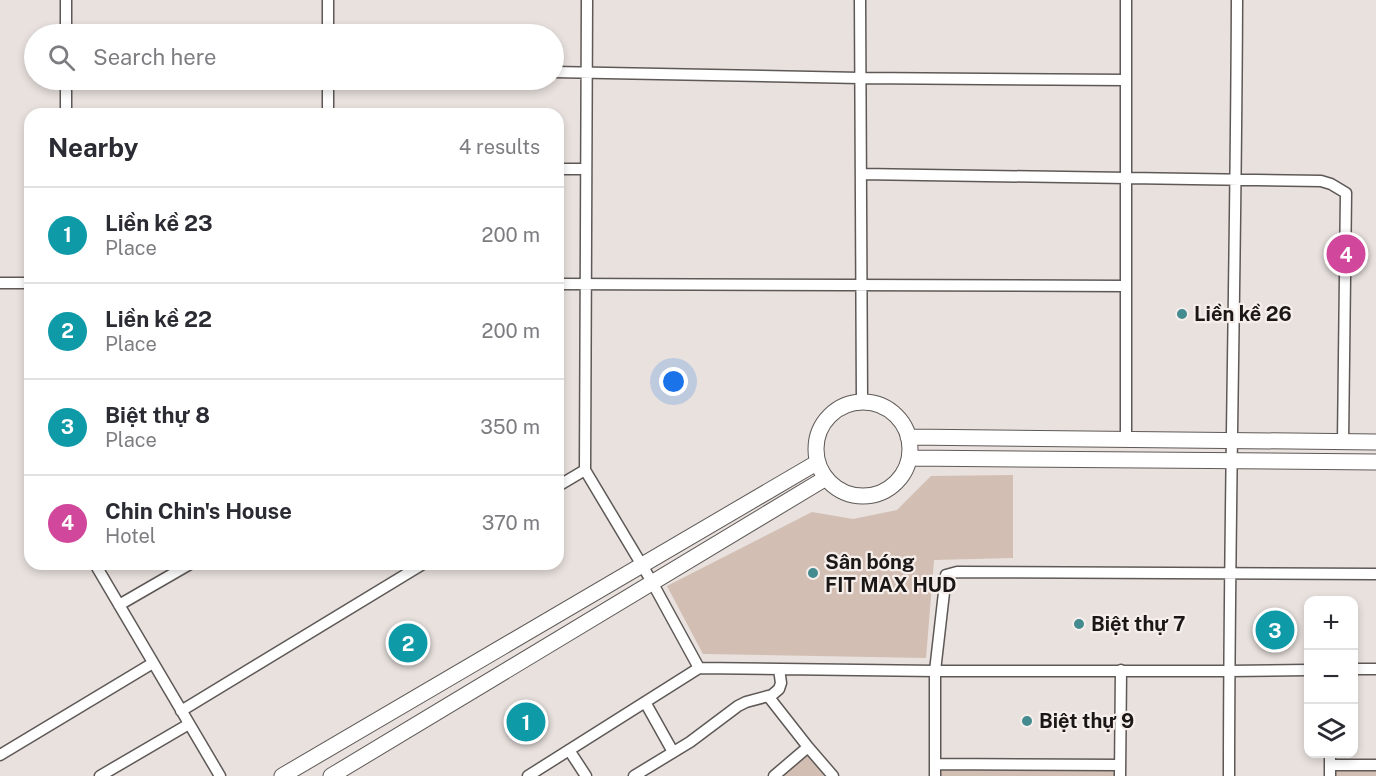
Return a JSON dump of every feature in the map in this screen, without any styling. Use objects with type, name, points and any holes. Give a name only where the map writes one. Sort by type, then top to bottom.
[{"type":"main road","points":[[862,402],[876,404],[888,410],[899,419],[908,437],[909,458],[897,482],[873,495],[859,496],[835,487],[825,478],[818,462],[817,443],[824,422],[834,412],[848,405],[862,402]]},
{"type":"main road","points":[[908,437],[1376,442]]},
{"type":"main road","points":[[909,458],[1376,462]]},
{"type":"main road","points":[[282,776],[818,462]]},
{"type":"main road","points":[[331,776],[825,478]]},
{"type":"street","points":[[66,0],[66,24]]},
{"type":"street","points":[[328,0],[328,24]]},
{"type":"street","points":[[587,0],[585,470],[643,566],[699,668]]},
{"type":"street","points":[[860,0],[862,402]]},
{"type":"street","points":[[1126,0],[1126,438]]},
{"type":"street","points":[[1229,776],[1229,573],[1237,0]]},
{"type":"street","points":[[564,72],[1125,80]]},
{"type":"street","points":[[66,90],[66,108]]},
{"type":"street","points":[[328,90],[328,108]]},
{"type":"street","points":[[564,169],[586,169]]},
{"type":"street","points":[[861,174],[1126,177],[1331,184],[1346,193],[1343,442]]},
{"type":"street","points":[[0,283],[24,283]]},
{"type":"street","points":[[564,284],[1126,286]]},
{"type":"street","points":[[564,482],[585,470]]},
{"type":"street","points":[[99,570],[220,776]]},
{"type":"street","points":[[119,605],[180,570]]},
{"type":"street","points":[[181,711],[413,570]]},
{"type":"street","points":[[935,776],[935,671],[946,575],[957,572],[1376,574]]},
{"type":"street","points":[[0,755],[153,663]]},
{"type":"street","points":[[528,776],[699,668],[935,671],[1304,670]]},
{"type":"street","points":[[640,774],[706,731],[738,706],[768,696],[779,689],[781,676],[779,669]]},
{"type":"street","points":[[1358,669],[1376,669]]},
{"type":"street","points":[[935,764],[1120,770],[1120,670]]},
{"type":"street","points":[[768,696],[833,776]]},
{"type":"street","points":[[645,702],[673,752]]},
{"type":"street","points":[[100,776],[189,724]]},
{"type":"street","points":[[774,776],[808,747]]},
{"type":"street","points":[[569,750],[586,776]]},
{"type":"street","points":[[1330,765],[1376,765]]},
{"type":"shaded area","name":"Sân bóng FIT MAX HUD","points":[[1013,475],[1013,558],[934,560],[926,658],[703,654],[667,586],[812,512],[853,519],[897,510],[931,476]]},
{"type":"shaded area","points":[[808,747],[824,776],[774,776]]},
{"type":"shaded area","points":[[935,764],[1120,765],[1120,776],[935,776]]},
{"type":"shaded area","points":[[1330,765],[1376,765],[1376,776],[1330,776]]},
{"type":"place","name":"Chin Chin's House","points":[[1346,254]]},
{"type":"place","name":"Liền kề 26","points":[[1182,314]]},
{"type":"place","name":"Sân bóng FIT MAX HUD","points":[[813,573]]},
{"type":"place","name":"Biệt thự 7","points":[[1079,624]]},
{"type":"place","name":"Biệt thự 8","points":[[1275,630]]},
{"type":"place","name":"Liền kề 22","points":[[408,643]]},
{"type":"place","name":"Biệt thự 9","points":[[1027,721]]},
{"type":"place","name":"Liền kề 23","points":[[526,722]]}]
